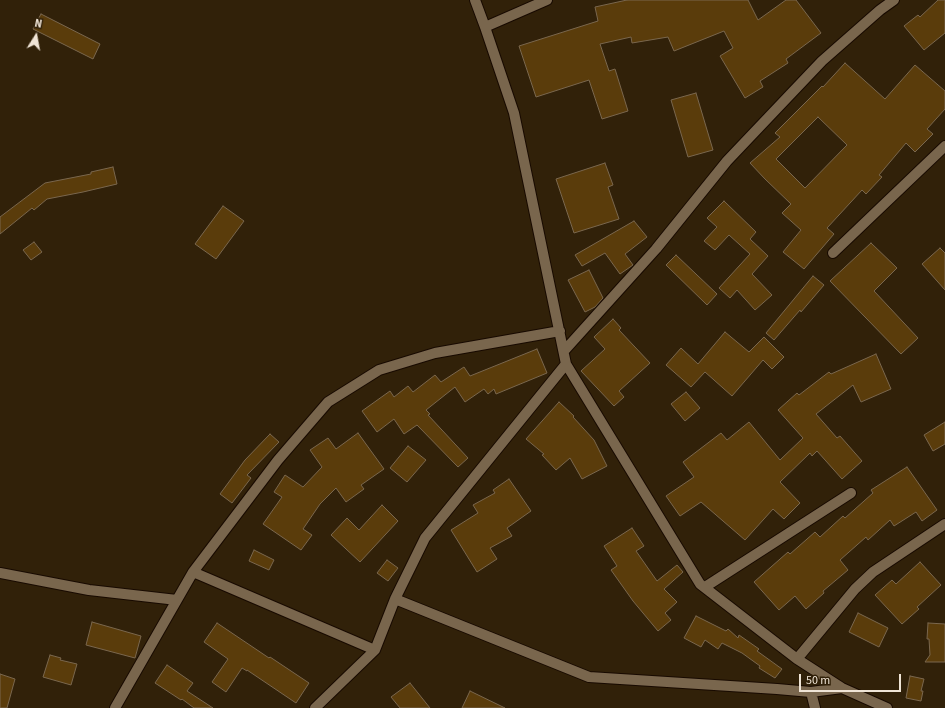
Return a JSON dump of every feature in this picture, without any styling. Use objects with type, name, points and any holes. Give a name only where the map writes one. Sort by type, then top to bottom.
[{"type":"street","points":[[475,0],[514,113],[566,364],[700,584],[797,659],[842,688],[887,708]]},
{"type":"street","points":[[485,26],[547,0]]},
{"type":"street","points":[[564,351],[656,249],[732,155],[822,61],[880,10],[894,0]]},
{"type":"street","points":[[833,253],[945,146]]},
{"type":"street","points":[[115,708],[193,572],[278,460],[328,402],[379,370],[436,352],[560,331]]},
{"type":"street","points":[[315,708],[376,650],[395,599],[425,538],[566,364]]},
{"type":"street","points":[[705,587],[851,493]]},
{"type":"street","points":[[797,659],[855,589],[873,572],[945,524]]},
{"type":"street","points":[[193,572],[376,650]]},
{"type":"street","points":[[0,573],[89,590],[177,600]]},
{"type":"street","points":[[395,599],[589,677],[811,692],[842,688]]},
{"type":"street","points":[[811,692],[815,708]]},
{"type":"building","points":[[627,0],[748,0],[758,20],[786,0],[796,0],[821,33],[786,59],[788,63],[760,81],[763,87],[745,98],[720,56],[733,48],[724,31],[674,51],[668,37],[632,43],[631,37],[600,44],[609,71],[615,69],[628,111],[602,119],[589,80],[536,97],[519,46],[598,21],[595,7]]},
{"type":"building","points":[[938,0],[945,0],[945,33],[924,50],[904,26],[918,15],[920,17]]},
{"type":"building","points":[[41,14],[100,44],[93,59],[33,29]]},
{"type":"building","points":[[845,63],[885,99],[915,65],[945,91],[945,109],[927,129],[933,134],[915,152],[906,143],[879,175],[882,177],[866,194],[862,190],[827,228],[834,234],[804,269],[783,252],[801,230],[782,213],[791,204],[750,163],[780,137],[775,133],[822,86],[823,87]],"holes":[[[818,117],[847,145],[805,188],[776,159]]]},
{"type":"building","points":[[696,93],[713,150],[688,157],[671,100]]},
{"type":"building","points":[[605,163],[613,185],[608,187],[619,219],[574,233],[556,179]]},
{"type":"building","points":[[113,167],[117,184],[47,199],[34,210],[32,208],[0,234],[0,217],[45,183],[91,174],[91,172]]},
{"type":"building","points":[[724,201],[756,232],[750,239],[768,256],[752,274],[772,295],[755,310],[737,290],[730,298],[719,288],[750,254],[729,235],[715,250],[704,241],[717,227],[707,218]]},
{"type":"building","points":[[223,206],[244,221],[216,259],[195,244]]},
{"type":"building","points":[[634,221],[647,237],[625,254],[633,265],[620,274],[605,253],[582,266],[575,255]]},
{"type":"building","points":[[34,242],[42,252],[31,260],[23,250]]},
{"type":"building","points":[[871,243],[897,268],[874,291],[918,338],[901,354],[830,281]]},
{"type":"building","points":[[940,248],[945,253],[945,290],[922,264]]},
{"type":"building","points":[[676,255],[717,294],[707,305],[666,265]]},
{"type":"building","points":[[589,270],[603,298],[595,307],[585,312],[568,280]]},
{"type":"building","points":[[813,276],[824,285],[774,340],[766,333]]},
{"type":"building","points":[[613,319],[621,328],[619,330],[650,363],[619,391],[624,397],[614,406],[581,371],[605,349],[594,337]]},
{"type":"building","points":[[725,332],[749,352],[764,337],[784,357],[772,369],[763,360],[732,396],[705,372],[691,387],[666,365],[681,348],[698,364]]},
{"type":"building","points":[[537,349],[547,373],[496,394],[494,389],[488,394],[484,389],[465,402],[455,387],[426,410],[430,414],[428,415],[468,458],[458,467],[417,425],[404,434],[394,419],[377,432],[362,411],[390,391],[394,397],[408,386],[413,392],[435,375],[441,382],[464,367],[470,376]]},
{"type":"building","points":[[876,354],[891,389],[861,402],[853,385],[816,414],[837,438],[840,436],[862,461],[842,479],[817,451],[812,456],[810,453],[780,482],[800,503],[784,519],[773,509],[745,540],[701,502],[680,516],[666,496],[694,477],[683,462],[721,433],[727,440],[749,422],[780,460],[803,438],[778,410],[797,393],[799,395],[829,372],[831,374]]},
{"type":"building","points":[[686,392],[700,408],[685,421],[671,404]]},
{"type":"building","points":[[559,402],[574,416],[573,417],[594,440],[607,466],[582,479],[570,458],[556,470],[542,455],[544,454],[526,439]]},
{"type":"building","points":[[945,422],[945,444],[933,451],[924,435]]},
{"type":"building","points":[[358,433],[384,469],[361,485],[364,489],[346,502],[336,488],[320,504],[303,529],[312,535],[301,550],[263,524],[282,497],[274,492],[285,475],[303,487],[322,467],[310,450],[328,438],[336,449]]},
{"type":"building","points":[[270,434],[279,442],[247,475],[251,478],[232,503],[220,494],[245,460]]},
{"type":"building","points":[[408,446],[426,460],[407,482],[390,468]]},
{"type":"building","points":[[907,467],[937,510],[922,521],[916,512],[894,526],[890,520],[868,540],[866,537],[840,560],[848,570],[823,591],[824,593],[806,609],[795,596],[779,610],[754,582],[788,552],[790,554],[815,532],[820,537],[843,516],[845,518],[873,493],[871,490]]},
{"type":"building","points":[[509,479],[531,511],[507,528],[512,536],[490,548],[497,559],[477,572],[451,530],[478,513],[473,505],[495,493],[493,490]]},
{"type":"building","points":[[382,505],[398,521],[360,562],[331,535],[347,518],[359,530]]},
{"type":"building","points":[[632,528],[644,546],[636,551],[657,581],[677,565],[683,572],[664,589],[677,602],[665,613],[671,620],[658,631],[633,601],[611,570],[617,566],[604,546]]},
{"type":"building","points":[[254,550],[274,560],[269,570],[249,561]]},
{"type":"building","points":[[387,560],[398,568],[388,581],[377,573]]},
{"type":"building","points":[[920,562],[941,585],[917,607],[919,609],[902,624],[875,595],[892,580],[896,584]]},
{"type":"building","points":[[858,613],[888,628],[879,647],[849,632]]},
{"type":"building","points":[[696,616],[726,631],[728,629],[738,638],[739,635],[759,649],[757,651],[782,669],[775,678],[759,668],[760,666],[742,653],[722,643],[718,649],[705,640],[701,647],[684,638]]},
{"type":"building","points":[[92,622],[141,636],[135,658],[86,645]]},
{"type":"building","points":[[217,623],[309,683],[296,703],[242,668],[226,692],[212,682],[228,659],[204,642]]},
{"type":"building","points":[[928,623],[945,624],[945,662],[925,662],[930,655],[929,639],[927,639]]},
{"type":"building","points":[[50,655],[61,658],[60,660],[77,664],[71,685],[43,677]]},
{"type":"building","points":[[167,665],[193,683],[187,691],[213,708],[194,708],[155,683]]},
{"type":"building","points":[[0,674],[15,679],[7,708],[0,708]]},
{"type":"building","points":[[910,676],[924,679],[921,691],[923,691],[921,701],[906,698]]},
{"type":"building","points":[[410,683],[430,708],[400,708],[391,697]]},
{"type":"building","points":[[470,691],[505,708],[462,708]]}]
